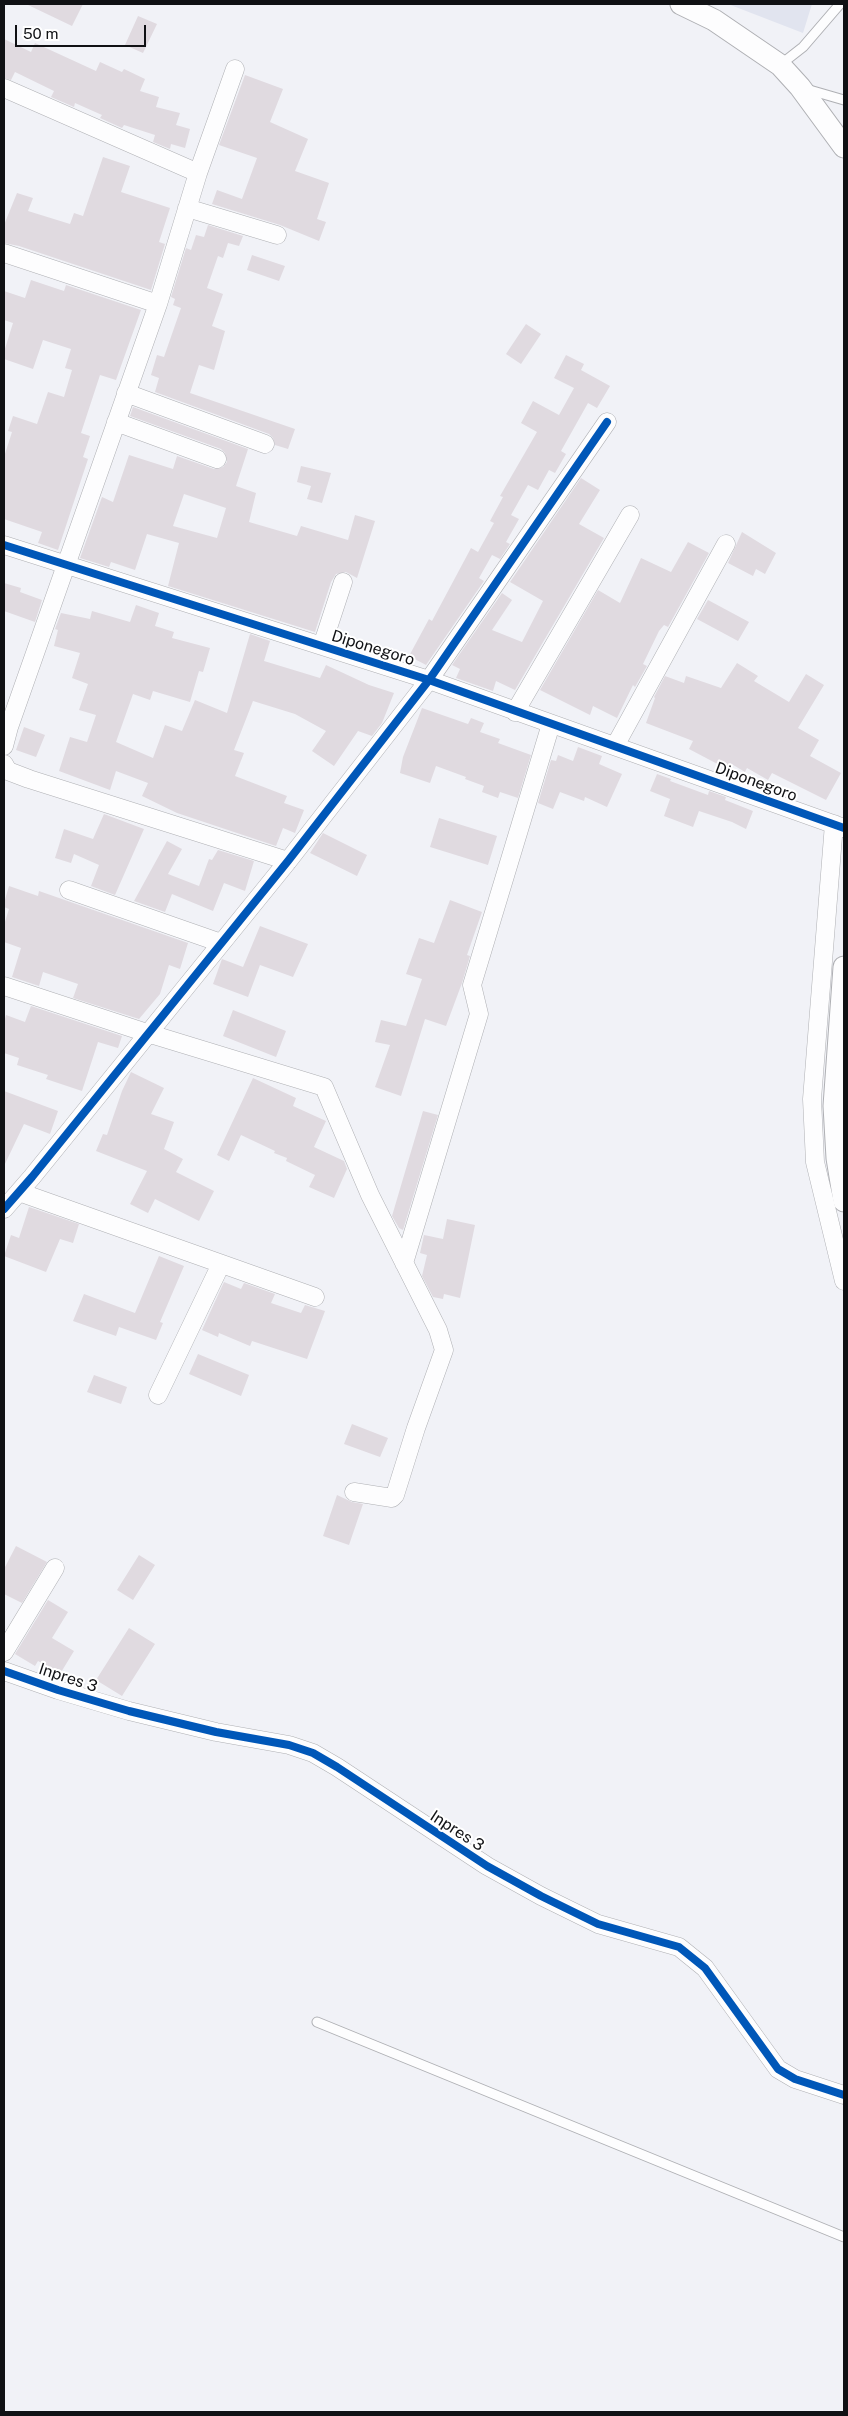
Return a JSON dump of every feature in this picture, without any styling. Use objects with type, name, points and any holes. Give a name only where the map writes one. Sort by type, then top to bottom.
[{"type":"street","points":[[681,4],[714,20],[780,65],[800,87],[844,147]]},
{"type":"street","points":[[4,746],[158,304],[198,173],[235,69]]},
{"type":"street","points":[[4,88],[198,173]]},
{"type":"street","points":[[187,208],[277,234]]},
{"type":"street","points":[[4,253],[158,304]]},
{"type":"street","points":[[126,393],[265,444]]},
{"type":"street","points":[[116,422],[216,459]]},
{"type":"street","points":[[4,1209],[288,861],[429,680],[607,422]]},
{"type":"street","points":[[515,712],[630,515]]},
{"type":"street","points":[[615,746],[726,544]]},
{"type":"street","name":"Diponegoro","points":[[4,545],[429,680],[839,826]]},
{"type":"street","points":[[322,646],[344,582]]},
{"type":"street","points":[[404,1263],[479,1014],[472,984],[551,724]]},
{"type":"street","points":[[4,764],[8,771],[29,779],[288,861]]},
{"type":"street","points":[[839,826],[812,1099],[815,1162],[844,1281]]},
{"type":"street","points":[[69,890],[221,943]]},
{"type":"street","points":[[844,967],[834,1106],[841,1158],[844,1201]]},
{"type":"street","points":[[4,986],[146,1033],[324,1087],[370,1195],[438,1330],[444,1350],[443,1358],[416,1428],[394,1496],[354,1492]]},
{"type":"street","points":[[19,1192],[315,1297]]},
{"type":"street","points":[[158,1395],[221,1264]]},
{"type":"street","points":[[4,1652],[55,1568]]},
{"type":"street","name":"Inpres 3","points":[[4,1671],[58,1690],[129,1711],[216,1732],[290,1745],[313,1753],[486,1866],[541,1896],[598,1924],[679,1947],[706,1968],[778,2069],[795,2078],[844,2095]]},
{"type":"lane","points":[[780,65],[803,47],[840,4]]},
{"type":"lane","points":[[800,87],[844,100]]},
{"type":"lane","points":[[317,2022],[844,2237]]},
{"type":"shaded area","points":[[728,4],[812,4],[803,33]]},
{"type":"building","points":[[26,4],[83,4],[72,26]]},
{"type":"building","points":[[138,16],[157,24],[143,53],[125,45]]},
{"type":"building","points":[[4,39],[31,52],[35,43],[96,71],[100,62],[122,72],[124,69],[145,79],[140,91],[159,97],[156,107],[180,113],[176,125],[190,129],[185,148],[171,144],[170,149],[153,142],[155,135],[124,125],[122,128],[100,118],[102,115],[75,103],[74,107],[51,97],[54,91],[15,72],[11,80],[4,78]]},
{"type":"building","points":[[245,75],[283,89],[270,122],[308,139],[295,171],[329,183],[317,219],[326,222],[319,241],[280,225],[212,204],[217,190],[242,199],[257,158],[219,145]]},
{"type":"building","points":[[103,157],[130,166],[121,192],[170,208],[159,242],[165,244],[151,290],[19,246],[4,243],[4,225],[17,193],[33,198],[28,211],[70,224],[74,213],[83,216]]},
{"type":"building","points":[[208,225],[243,236],[239,246],[228,243],[223,258],[218,256],[207,288],[223,294],[212,326],[225,331],[214,370],[199,365],[190,393],[295,429],[288,449],[275,445],[273,438],[269,434],[155,392],[159,378],[151,375],[157,355],[164,357],[181,308],[173,305],[175,299],[171,297],[186,248],[191,250],[196,235],[204,237]]},
{"type":"building","points":[[252,255],[285,266],[279,281],[247,270]]},
{"type":"building","points":[[31,280],[64,291],[66,285],[141,310],[116,380],[100,375],[81,433],[90,436],[83,457],[88,459],[58,550],[38,543],[42,532],[4,519],[4,457],[12,432],[8,431],[13,416],[37,424],[48,392],[64,397],[72,370],[65,368],[71,349],[43,340],[33,369],[4,359],[4,352],[13,323],[4,320],[4,291],[25,298]]},
{"type":"building","points":[[526,324],[541,334],[521,364],[506,354]]},
{"type":"building","points":[[566,355],[584,364],[581,370],[610,386],[597,408],[588,403],[561,451],[566,454],[555,473],[549,470],[538,490],[528,485],[511,515],[519,519],[506,542],[510,544],[500,559],[492,555],[479,578],[484,581],[426,665],[409,656],[429,619],[432,621],[471,548],[478,552],[494,523],[490,521],[503,497],[500,496],[537,432],[521,423],[533,401],[559,415],[574,388],[554,378]]},
{"type":"building","points":[[133,407],[248,449],[236,486],[256,493],[249,522],[297,536],[301,526],[348,540],[355,515],[375,521],[357,578],[346,572],[336,574],[331,582],[315,632],[168,586],[179,543],[147,534],[135,570],[111,562],[109,567],[80,558],[102,497],[113,502],[129,455],[173,469],[177,456],[214,469],[223,467],[227,462],[225,453],[221,449],[130,416]],"holes":[[[184,494],[226,508],[217,538],[173,526]]]},
{"type":"building","points":[[301,466],[331,473],[322,503],[307,499],[311,486],[297,482]]},
{"type":"building","points":[[581,478],[600,490],[579,524],[604,538],[515,690],[496,681],[493,691],[456,678],[460,669],[452,665],[502,593],[512,600],[492,630],[522,642],[543,601],[510,582]]},
{"type":"building","points":[[742,532],[776,553],[765,574],[756,569],[753,576],[728,563]]},
{"type":"building","points":[[688,542],[709,553],[668,627],[664,625],[659,631],[643,664],[647,666],[635,687],[633,685],[617,718],[593,706],[590,715],[540,690],[598,590],[620,603],[641,558],[671,572]]},
{"type":"building","points":[[4,583],[21,588],[20,592],[42,600],[35,622],[4,611]]},
{"type":"building","points":[[708,600],[749,622],[738,641],[697,619]]},
{"type":"building","points":[[136,605],[159,613],[155,626],[174,632],[172,638],[210,648],[203,672],[199,671],[190,702],[153,691],[150,700],[133,694],[116,742],[153,758],[165,725],[182,731],[195,700],[227,713],[250,634],[270,641],[264,661],[320,678],[326,665],[369,685],[394,693],[382,723],[372,736],[358,731],[334,766],[312,751],[326,731],[295,714],[253,701],[234,750],[244,753],[235,776],[287,796],[284,803],[304,810],[295,833],[283,828],[276,846],[177,813],[142,796],[148,783],[116,771],[110,790],[59,771],[70,737],[87,742],[96,715],[79,710],[88,684],[72,678],[80,653],[54,646],[58,630],[55,629],[61,613],[90,619],[92,611],[130,622]]},
{"type":"building","points":[[737,663],[758,676],[754,681],[789,702],[806,674],[824,685],[798,728],[819,740],[810,756],[841,773],[826,800],[772,773],[768,780],[747,768],[745,772],[730,763],[727,769],[689,749],[693,741],[646,723],[654,697],[665,676],[684,683],[686,676],[721,688]]},
{"type":"building","points":[[422,708],[468,724],[471,718],[484,723],[480,732],[500,739],[498,743],[531,755],[518,798],[500,792],[498,798],[482,792],[484,786],[436,766],[430,783],[400,773],[403,757]]},
{"type":"building","points":[[24,727],[45,735],[36,757],[16,750]]},
{"type":"building","points":[[578,747],[602,756],[599,764],[622,774],[607,807],[585,797],[584,801],[560,792],[553,809],[538,803],[551,760],[556,761],[558,755],[573,761]]},
{"type":"building","points":[[657,774],[671,779],[670,781],[708,795],[709,791],[726,797],[725,800],[753,811],[746,829],[732,822],[699,811],[693,827],[664,816],[670,799],[650,791]]},
{"type":"building","points":[[104,814],[144,829],[115,895],[91,886],[99,865],[74,854],[71,863],[55,858],[64,829],[93,839]]},
{"type":"building","points":[[439,818],[497,836],[488,865],[430,847]]},
{"type":"building","points":[[323,833],[367,855],[357,876],[310,853]]},
{"type":"building","points":[[167,841],[182,849],[168,874],[199,886],[209,859],[212,860],[218,850],[254,861],[245,891],[224,883],[213,911],[172,894],[165,912],[134,901]]},
{"type":"building","points":[[9,886],[38,896],[39,891],[188,943],[180,969],[169,965],[160,994],[139,1019],[73,998],[78,984],[43,972],[39,986],[12,977],[21,948],[4,942],[4,925],[9,909],[4,907],[4,903]]},
{"type":"building","points":[[450,900],[482,912],[467,955],[470,956],[462,983],[446,1026],[425,1019],[401,1096],[375,1087],[390,1045],[375,1042],[381,1020],[406,1026],[422,979],[406,974],[419,938],[434,943]]},
{"type":"building","points":[[260,926],[308,944],[293,977],[260,965],[248,997],[213,984],[222,959],[243,967]]},
{"type":"building","points":[[31,1006],[122,1036],[118,1048],[98,1042],[82,1091],[46,1079],[48,1075],[17,1065],[19,1058],[4,1053],[4,1023],[6,1015],[25,1022]]},
{"type":"building","points":[[233,1010],[286,1031],[276,1057],[223,1036]]},
{"type":"building","points":[[131,1072],[164,1088],[151,1114],[174,1122],[164,1149],[183,1159],[176,1172],[214,1191],[199,1221],[155,1199],[148,1213],[130,1204],[147,1171],[96,1151],[103,1134],[107,1135],[122,1091]]},
{"type":"building","points":[[253,1078],[296,1098],[293,1106],[326,1121],[314,1147],[344,1161],[347,1169],[334,1198],[309,1187],[315,1175],[286,1161],[287,1158],[274,1153],[275,1151],[241,1135],[229,1161],[217,1155]]},
{"type":"building","points":[[4,1091],[58,1111],[50,1134],[24,1124],[4,1166]]},
{"type":"building","points":[[423,1111],[438,1115],[403,1230],[399,1228],[392,1216]]},
{"type":"building","points":[[29,1207],[79,1224],[73,1243],[60,1239],[46,1272],[4,1256],[11,1235],[19,1238]]},
{"type":"building","points":[[447,1219],[475,1225],[460,1298],[444,1294],[443,1299],[433,1297],[422,1276],[427,1255],[420,1253],[424,1235],[443,1239]]},
{"type":"building","points":[[159,1256],[184,1266],[160,1322],[163,1323],[156,1340],[119,1327],[116,1336],[73,1321],[84,1294],[135,1313]]},
{"type":"building","points":[[224,1282],[241,1289],[244,1283],[275,1294],[271,1303],[301,1313],[305,1305],[325,1311],[307,1359],[252,1341],[250,1346],[219,1333],[218,1337],[202,1330]]},
{"type":"building","points":[[198,1354],[249,1375],[241,1396],[189,1374]]},
{"type":"building","points":[[94,1375],[127,1387],[121,1404],[87,1392]]},
{"type":"building","points":[[352,1424],[388,1438],[380,1457],[344,1444]]},
{"type":"building","points":[[337,1495],[352,1502],[363,1504],[349,1545],[323,1536]]},
{"type":"building","points":[[16,1546],[47,1562],[22,1603],[4,1594],[4,1569]]},
{"type":"building","points":[[139,1555],[155,1565],[133,1600],[117,1590]]},
{"type":"building","points":[[48,1600],[68,1612],[52,1638],[74,1651],[60,1674],[38,1661],[35,1666],[15,1654]]},
{"type":"building","points":[[129,1628],[155,1644],[122,1696],[96,1680]]},
{"type":"cycle path","points":[[4,1209],[288,861],[429,680],[607,422]]},
{"type":"cycle path","points":[[4,545],[429,680],[844,828]]},
{"type":"cycle path","points":[[4,1671],[58,1690],[129,1711],[216,1732],[289,1745],[313,1753],[487,1866],[541,1896],[598,1924],[679,1947],[705,1968],[778,2069],[795,2079],[844,2095]]}]
